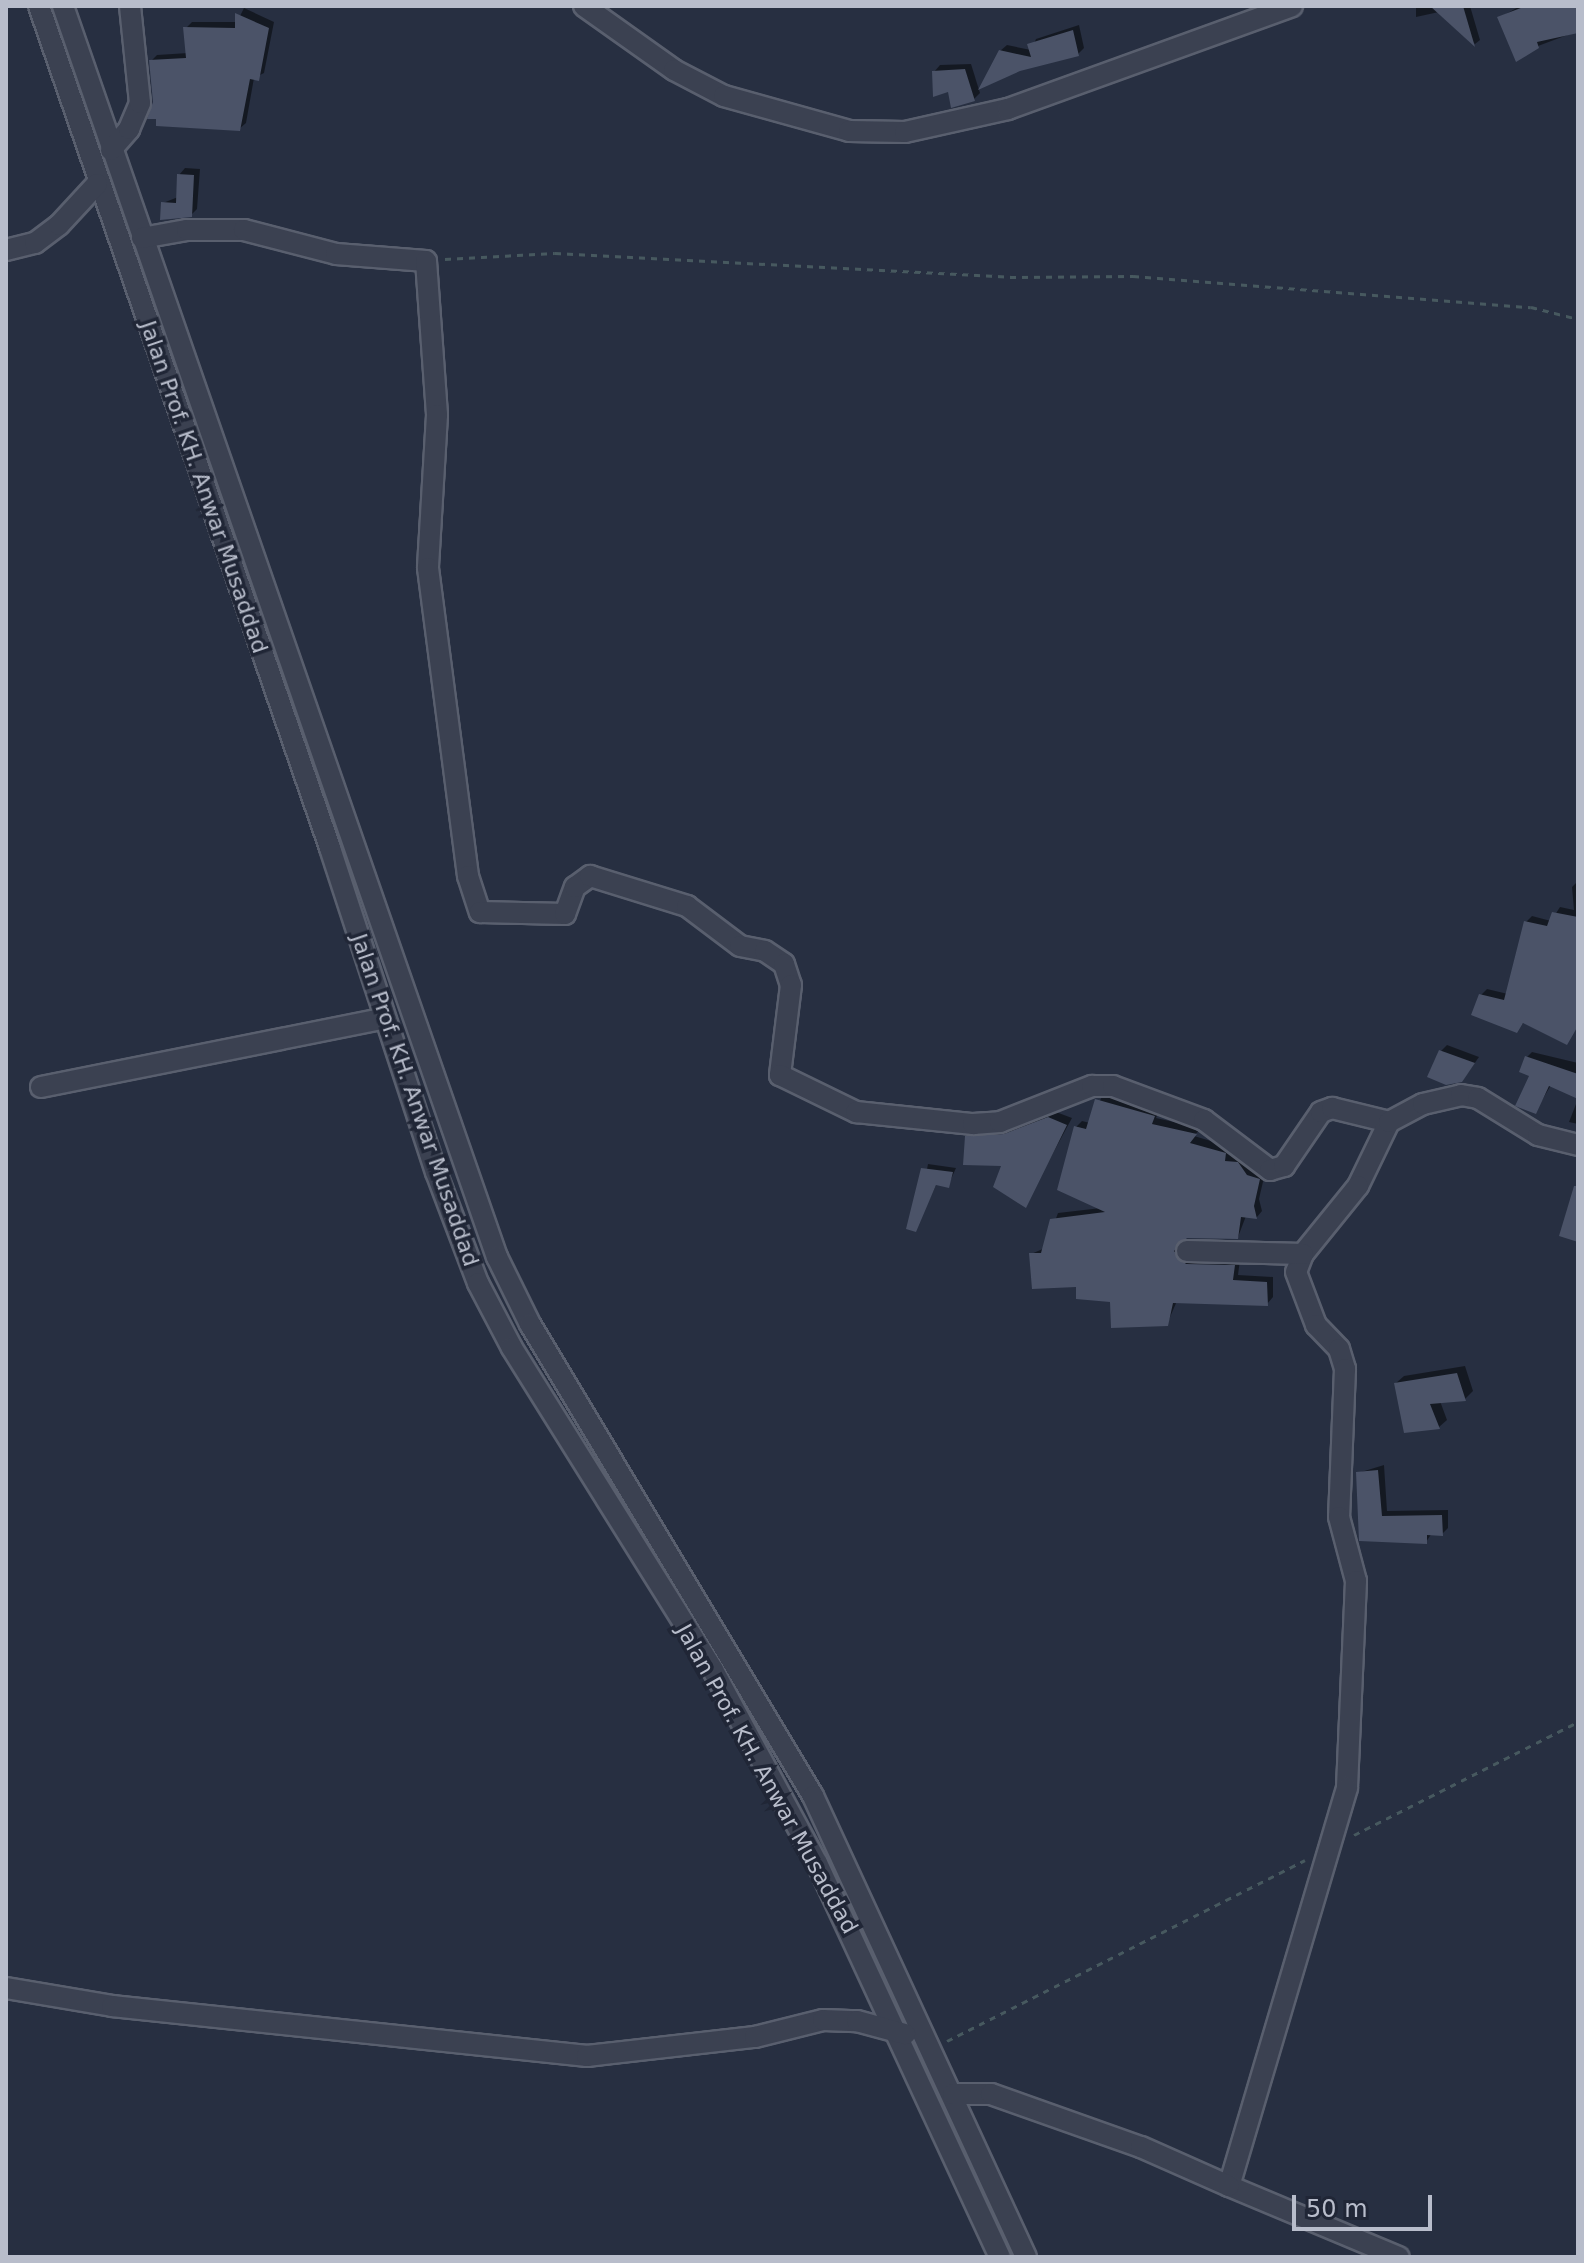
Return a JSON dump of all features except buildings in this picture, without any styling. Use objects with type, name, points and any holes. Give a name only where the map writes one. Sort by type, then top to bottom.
[{"type":"street","name":"Jalan Prof. KH. Anwar Musaddad","points":[[39,6],[97,184],[280,708],[436,1172],[485,1296],[713,1670],[817,1863],[901,2036],[1000,2257]]},
{"type":"street","name":"Jalan Prof. KH. Anwar Musaddad","points":[[63,6],[497,1257],[530,1324],[813,1796],[924,2027],[1026,2257]]},
{"type":"street","points":[[111,150],[129,129],[140,103],[130,6]]},
{"type":"street","points":[[584,6],[674,70],[724,96],[849,131],[905,132],[1008,109],[1292,6]]},
{"type":"street","points":[[69,98],[91,93]]},
{"type":"street","points":[[6,250],[47,234],[97,184]]},
{"type":"street","points":[[142,238],[187,230],[244,230],[336,254],[426,261],[437,415],[428,568],[468,876],[480,912],[565,914],[575,887],[590,876],[687,906],[740,946],[765,951],[784,964],[791,985],[780,1075],[856,1112],[973,1124],[1000,1122],[1092,1086],[1113,1086],[1204,1120],[1270,1170],[1284,1166],[1321,1112],[1332,1108],[1389,1122]]},
{"type":"street","points":[[280,708],[303,699]]},
{"type":"street","points":[[41,1087],[387,1026],[416,1027]]},
{"type":"street","points":[[1229,2186],[1347,1788],[1356,1581],[1339,1517],[1344,1357],[1316,1325],[1298,1287],[1303,1254],[1358,1186],[1389,1122],[1423,1104],[1461,1095],[1478,1098],[1538,1135],[1578,1145]]},
{"type":"street","points":[[1187,1251],[1303,1254]]},
{"type":"street","points":[[6,1988],[112,2006],[587,2056],[755,2037],[823,2020],[857,2021],[901,2036],[924,2027]]},
{"type":"street","points":[[953,2094],[991,2094],[1141,2147],[1399,2257]]},
{"type":"path","points":[[426,261],[555,253],[1010,277],[1133,276],[1531,307],[1578,319]]},
{"type":"path","points":[[933,2048],[1578,1722]]}]
